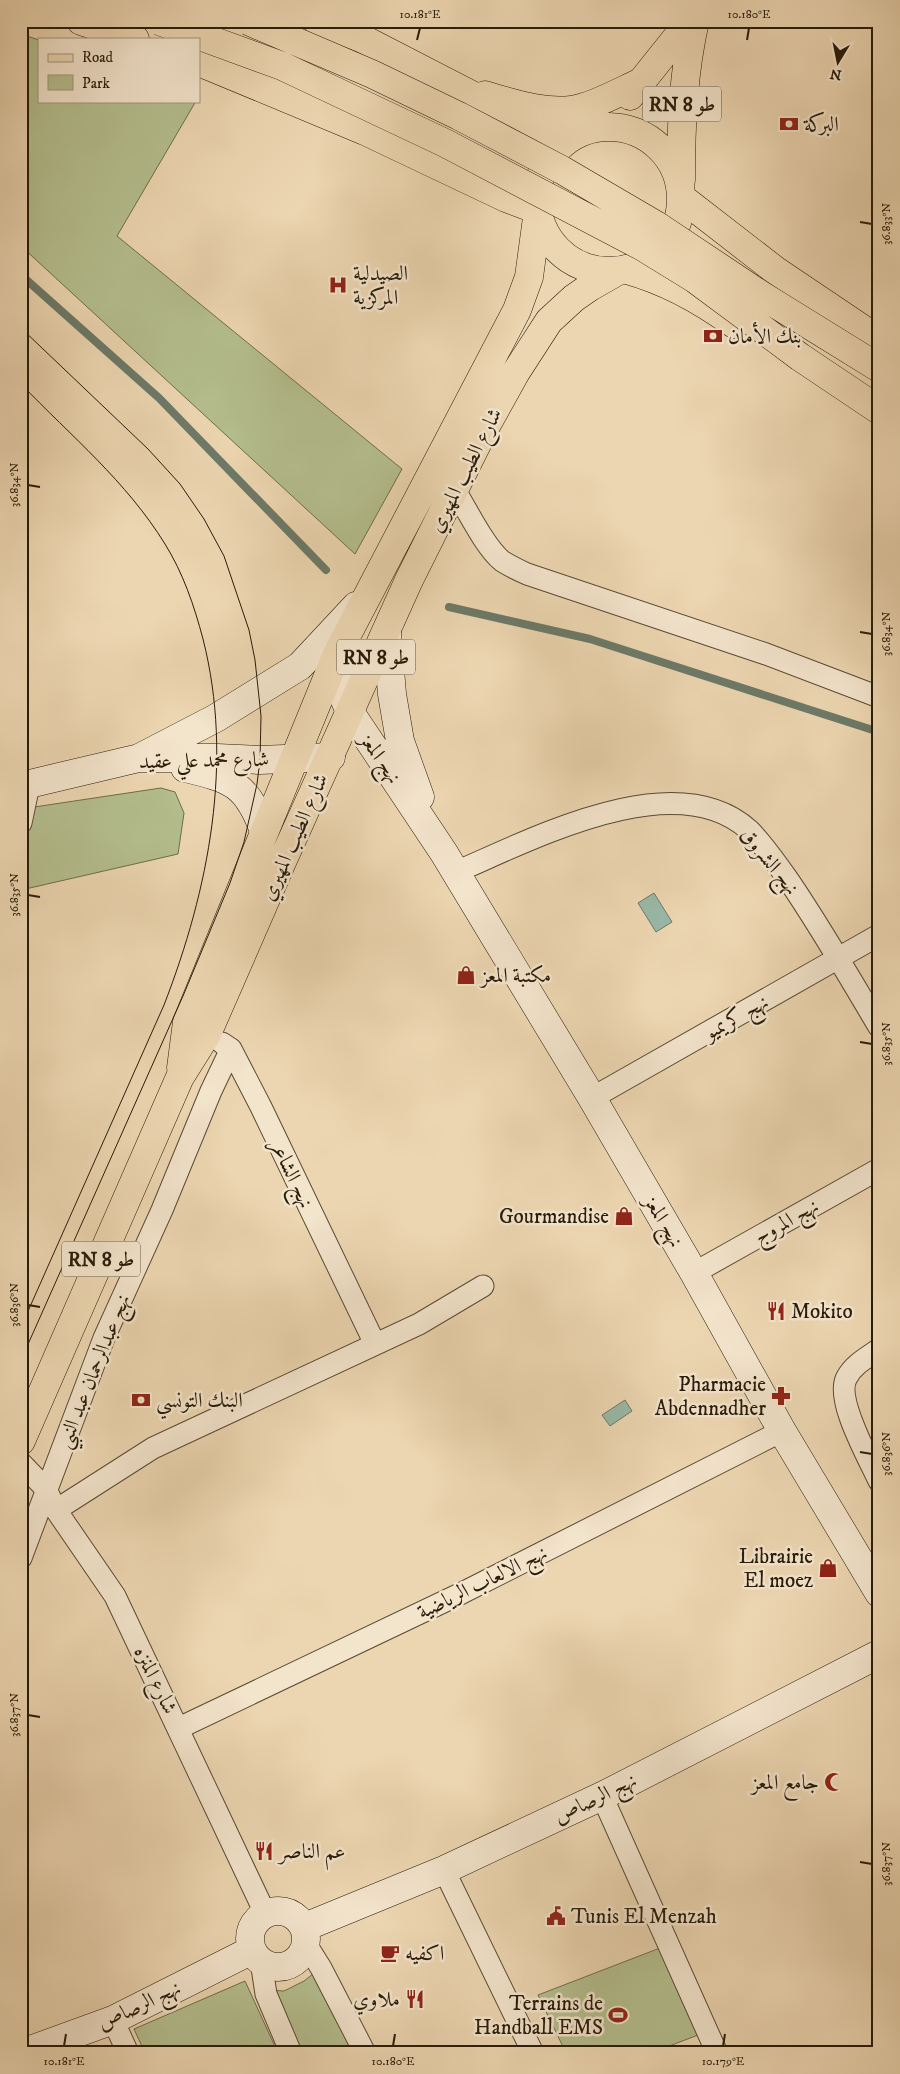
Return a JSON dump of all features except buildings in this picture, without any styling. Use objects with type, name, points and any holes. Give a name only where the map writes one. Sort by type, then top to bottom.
[{"type":"main road","points":[[81,21],[132,38]]},
{"type":"main road","points":[[159,21],[290,70],[445,142],[634,243],[695,279],[800,357],[879,410]]},
{"type":"main road","points":[[248,21],[372,74],[459,116],[562,170],[656,225],[761,295],[879,368]]},
{"type":"main road","points":[[317,21],[363,39],[518,119],[579,134],[614,126],[638,132],[658,145],[673,164],[681,193],[675,232],[661,252],[622,271]]},
{"type":"main road","points":[[197,1028],[264,831],[337,654],[518,310],[529,277],[539,178],[550,156],[628,99],[690,21]]},
{"type":"main road","name":"RN 8 طو","points":[[681,193],[682,100],[687,58],[695,21]]},
{"type":"main road","points":[[200,62],[365,131],[536,213],[554,247],[572,262],[594,270],[622,271],[668,284],[705,303],[879,425]]},
{"type":"main road","points":[[455,86],[518,105],[552,110],[583,108],[641,82]]},
{"type":"main road","points":[[681,193],[775,270],[879,340]]},
{"type":"main road","name":"شارع الطيب المهيري","points":[[21,1441],[180,1077],[197,1028],[282,862],[410,580],[454,489],[516,372],[549,321],[590,286],[622,271]]},
{"type":"street","points":[[454,489],[491,549],[511,567],[766,654],[879,697]]},
{"type":"street","points":[[130,761],[216,718],[300,666],[360,601],[390,554]]},
{"type":"street","name":"نهج المعز","points":[[387,633],[392,694],[400,741],[410,771],[450,863]]},
{"type":"street","name":"نهج المعز","points":[[337,654],[344,698],[350,712],[450,863],[592,1098],[694,1273],[782,1431],[879,1593]]},
{"type":"street","name":"شارع محمد علي عقيد","points":[[25,786],[130,761],[217,758],[260,760],[330,757]]},
{"type":"street","points":[[130,761],[171,765],[216,775],[241,790],[253,803],[264,831]]},
{"type":"street","points":[[21,823],[25,786]]},
{"type":"street","name":"نهج الشروق","points":[[450,863],[625,808],[674,803],[719,812],[749,830],[784,875],[879,1027]]},
{"type":"street","name":"نهج كريميو","points":[[592,1098],[879,935]]},
{"type":"street","points":[[197,1028],[231,1049]]},
{"type":"street","name":"نهج الشاعر","points":[[231,1049],[261,1107],[375,1344]]},
{"type":"street","name":"نهج عبدالرحمان عبد النبي","points":[[21,1558],[104,1338],[162,1210],[211,1091],[231,1049]]},
{"type":"street","name":"نهج المروج","points":[[694,1273],[879,1169]]},
{"type":"street","points":[[56,1510],[153,1448],[419,1324],[483,1286]]},
{"type":"street","points":[[879,1349],[855,1366],[846,1378],[846,1408],[879,1481]]},
{"type":"street","name":"نهج الالعاب الرياضية","points":[[178,1728],[462,1593],[782,1431]]},
{"type":"street","name":"شارع المنزه","points":[[21,1463],[46,1489],[56,1510],[115,1596],[265,1913]]},
{"type":"street","name":"نهج الرصاص","points":[[306,1935],[602,1796],[879,1654]]},
{"type":"street","points":[[602,1796],[717,2053]]},
{"type":"street","points":[[444,1870],[533,2053]]},
{"type":"street","points":[[291,2053],[266,1994],[250,1940],[251,1929],[256,1920],[265,1913],[280,1910],[295,1915],[365,2053]]},
{"type":"street","points":[[256,1956],[269,1965],[279,1967],[288,1965],[297,1960],[303,1953],[306,1935]]},
{"type":"street","name":"نهج الرصاص","points":[[22,2053],[112,2020],[256,1956]]},
{"type":"street","points":[[112,2020],[128,2053]]},
{"type":"green space","points":[[21,34],[38,40],[38,102],[195,102],[117,236],[402,469],[355,554],[21,246]]},
{"type":"green space","points":[[161,788],[175,792],[184,813],[178,854],[21,890],[21,809]]},
{"type":"green space","name":"Terrains de Handball EMS","points":[[660,1948],[698,2035],[651,2053],[566,2053],[538,1995]]},
{"type":"green space","points":[[318,1970],[355,2053],[297,2053],[268,1990],[284,1991],[304,1981]]},
{"type":"green space","points":[[245,1981],[278,2053],[145,2053],[134,2029]]},
{"type":"shaded area","points":[[654,893],[672,922],[656,932],[638,903]]},
{"type":"shaded area","points":[[625,1400],[632,1411],[610,1426],[602,1415]]},
{"type":"waterway","points":[[21,275],[159,398],[326,570]]},
{"type":"waterway","points":[[449,607],[590,639],[879,732]]},
{"type":"tram line","points":[[21,328],[148,449],[180,484],[204,519],[224,556],[249,630],[255,660],[261,716],[260,760],[257,784],[244,842],[230,883],[183,996],[21,1360]]},
{"type":"tram line","points":[[21,384],[98,460],[150,521],[165,544],[187,590],[203,639],[212,685],[216,731],[216,778],[212,824],[204,870],[180,961],[164,1005],[21,1327]]},
{"type":"place","name":"البركة","points":[[789,124]]},
{"type":"place","name":"الصيدلية المركزية","points":[[338,285]]},
{"type":"place","name":"بنك الأمان","points":[[713,336]]},
{"type":"place","name":"مكتبة المعز","points":[[466,975]]},
{"type":"place","name":"Gourmandise","points":[[624,1216]]},
{"type":"place","name":"Mokito","points":[[776,1311]]},
{"type":"place","name":"Pharmacie Abdennadher","points":[[781,1396]]},
{"type":"place","name":"البنك التونسي","points":[[141,1400]]},
{"type":"place","name":"Librairie El moez","points":[[828,1568]]},
{"type":"place","name":"جامع المعز","points":[[834,1782]]},
{"type":"place","name":"عم الناصر","points":[[264,1851]]},
{"type":"place","name":"Tunis El Menzah","points":[[556,1916]]},
{"type":"place","name":"اكفيه","points":[[390,1953]]},
{"type":"place","name":"ملاوي","points":[[415,1999]]},
{"type":"place","name":"Terrains de Handball EMS","points":[[618,2015]]}]
